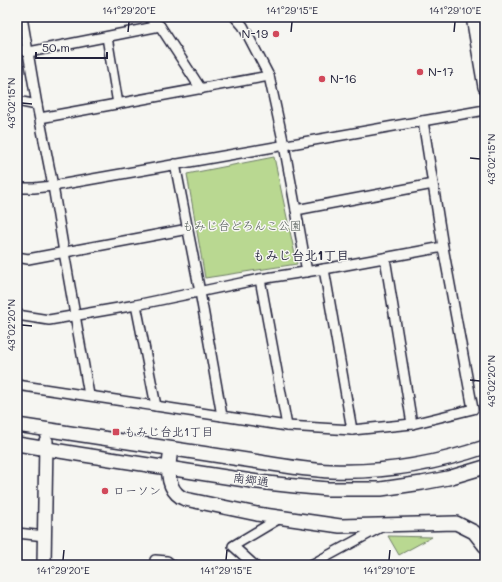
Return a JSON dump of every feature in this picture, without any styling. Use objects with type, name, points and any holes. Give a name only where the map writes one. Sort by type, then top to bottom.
[{"type":"street","points":[[22,17],[90,395]]},
{"type":"street","points":[[149,17],[160,26],[201,89]]},
{"type":"street","points":[[235,17],[243,26],[269,76],[284,145],[306,272]]},
{"type":"street","points":[[473,17],[485,87]]},
{"type":"street","points":[[17,49],[29,52],[160,26]]},
{"type":"street","points":[[107,37],[118,104]]},
{"type":"street","points":[[40,118],[269,76]]},
{"type":"street","points":[[17,101],[37,105]]},
{"type":"street","points":[[17,188],[53,186],[485,110]]},
{"type":"street","points":[[17,385],[287,426],[352,430],[412,424],[473,409],[443,247],[423,121]]},
{"type":"street","points":[[175,164],[222,416]]},
{"type":"street","points":[[296,210],[433,184]]},
{"type":"street","points":[[17,257],[28,259],[188,229]]},
{"type":"street","points":[[17,315],[49,320],[443,247]]},
{"type":"street","points":[[385,258],[412,424]]},
{"type":"street","points":[[324,269],[352,430]]},
{"type":"street","points":[[260,280],[287,426]]},
{"type":"street","points":[[136,305],[156,406]]},
{"type":"street","name":"南郷通","points":[[17,425],[297,468],[330,471],[358,471],[422,464],[458,456],[485,447]]},
{"type":"street","points":[[44,565],[47,430]]},
{"type":"street","name":"南郷通","points":[[17,444],[295,486],[335,489],[381,489],[422,483],[448,478],[485,467]]},
{"type":"street","points":[[171,449],[168,468],[171,484],[177,494],[185,499],[257,514],[340,526],[456,523],[474,532],[485,546]]},
{"type":"street","points":[[254,565],[233,546],[280,518]]},
{"type":"street","points":[[311,565],[384,525]]},
{"type":"street","points":[[17,533],[44,536]]},
{"type":"street","points":[[154,565],[154,560],[167,561],[172,565]]},
{"type":"green space","name":"もみじ台どろんこ公園","points":[[274,157],[297,264],[205,278],[187,174]]},
{"type":"green space","points":[[388,536],[432,537],[399,555]]},
{"type":"place","name":"N-19","points":[[276,34]]},
{"type":"place","name":"N-17","points":[[420,72]]},
{"type":"place","name":"N-16","points":[[322,79]]},
{"type":"place","name":"もみじ台北1丁目","points":[[116,432]]},
{"type":"place","name":"ローソン","points":[[105,491]]},
{"type":"district","name":"もみじ台北1丁目","points":[[301,255]]}]
